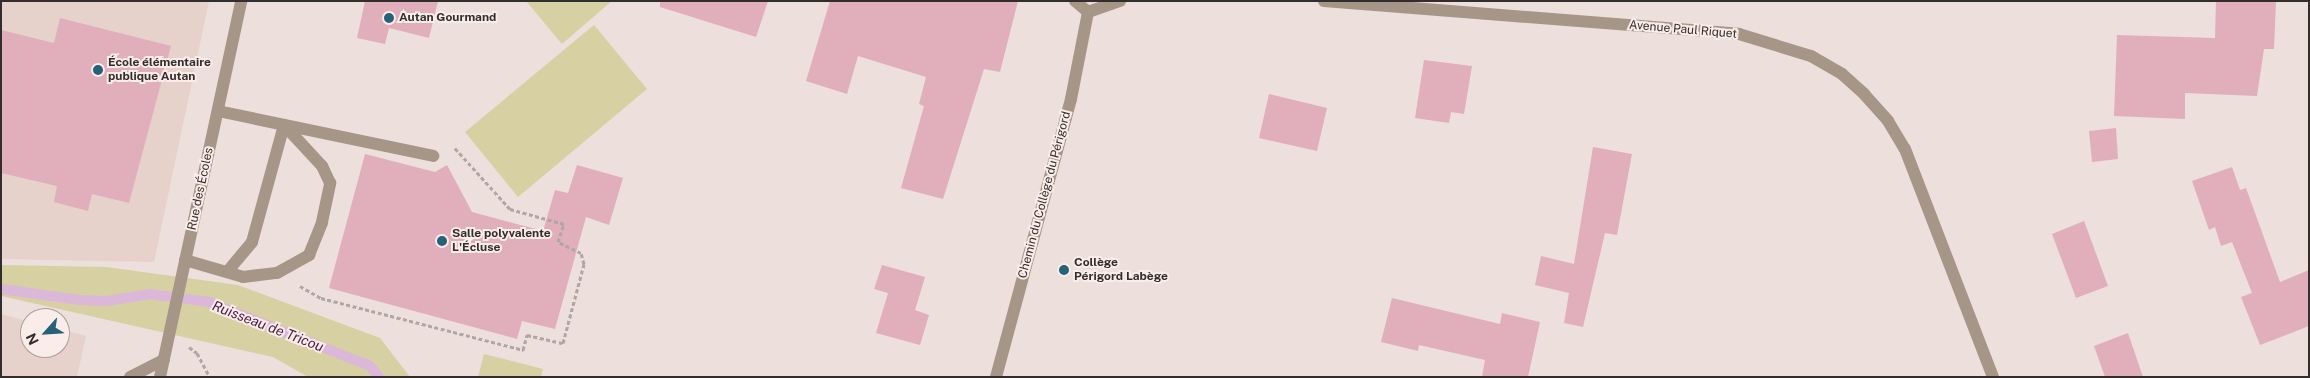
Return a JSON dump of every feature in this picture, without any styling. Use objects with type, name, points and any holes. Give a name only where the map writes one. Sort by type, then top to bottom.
[{"type":"street","name":"Rue des Écoles","points":[[160,377],[182,286],[241,1]]},
{"type":"street","points":[[1075,1],[1088,12],[1120,1]]},
{"type":"street","name":"Avenue Paul Riquet","points":[[1324,1],[1739,34],[1811,56],[1842,74],[1864,94],[1888,121],[1905,149],[1993,377]]},
{"type":"street","name":"Chemin du Collège du Périgord","points":[[996,377],[1071,99],[1088,12]]},
{"type":"street","points":[[218,111],[433,156]]},
{"type":"street","points":[[227,272],[252,242],[284,125]]},
{"type":"street","points":[[186,260],[243,276],[277,273],[309,255],[322,222],[330,183],[322,166],[284,125]]},
{"type":"street","points":[[130,377],[164,360]]},
{"type":"path","points":[[277,273],[321,298],[514,348],[523,350],[527,335],[563,343],[584,264],[581,253],[558,242],[564,224],[510,209],[458,148],[451,147]]},
{"type":"shaded area","name":"École élémentaire publique Autan","points":[[1,1],[209,1],[154,262],[1,259]]},
{"type":"shaded area","points":[[526,1],[612,1],[562,44]]},
{"type":"shaded area","points":[[594,25],[647,89],[518,197],[465,132]]},
{"type":"shaded area","points":[[1,265],[106,267],[238,285],[380,338],[410,377],[308,377],[273,357],[70,311],[70,308],[55,308],[1,296]]},
{"type":"shaded area","points":[[1,314],[20,319],[20,358],[70,358],[70,332],[86,336],[77,377],[1,377]]},
{"type":"shaded area","points":[[484,354],[543,369],[541,377],[478,377]]},
{"type":"building","name":"Autan Gourmand","points":[[365,1],[438,1],[429,38],[389,28],[385,44],[357,38]]},
{"type":"building","points":[[660,1],[768,1],[756,37],[660,7]]},
{"type":"building","points":[[830,1],[1018,1],[1000,72],[984,69],[943,199],[901,188],[924,106],[919,104],[926,77],[858,56],[847,94],[806,81]]},
{"type":"building","points":[[2216,1],[2276,1],[2274,49],[2264,49],[2257,96],[2185,93],[2185,119],[2114,116],[2117,35],[2215,38]]},
{"type":"building","points":[[60,18],[171,46],[129,203],[92,194],[88,211],[54,202],[57,186],[1,173],[1,30],[54,43]]},
{"type":"building","points":[[1424,60],[1472,66],[1464,114],[1451,112],[1449,123],[1415,118]]},
{"type":"building","points":[[1269,94],[1327,108],[1317,151],[1259,138]]},
{"type":"building","points":[[2116,128],[2118,159],[2092,162],[2089,131]]},
{"type":"building","points":[[1593,147],[1632,154],[1617,235],[1605,233],[1583,327],[1564,323],[1569,293],[1535,285],[1541,256],[1574,264]]},
{"type":"building","name":"Salle polyvalente L'Écluse","points":[[365,154],[435,172],[447,165],[472,212],[543,231],[555,190],[568,193],[577,165],[623,178],[609,225],[586,217],[555,329],[522,321],[517,339],[329,288]]},
{"type":"building","points":[[2232,167],[2240,190],[2246,188],[2280,282],[2309,270],[2309,326],[2260,345],[2241,297],[2252,293],[2232,242],[2221,246],[2215,227],[2209,230],[2192,181]]},
{"type":"building","points":[[2084,221],[2108,286],[2076,298],[2052,234]]},
{"type":"building","points":[[882,265],[925,277],[915,310],[929,315],[920,345],[876,333],[888,293],[874,289]]},
{"type":"building","points":[[1392,298],[1500,324],[1502,313],[1540,322],[1528,377],[1482,377],[1485,360],[1419,345],[1418,351],[1381,342]]},
{"type":"building","points":[[2128,333],[2143,377],[2105,377],[2094,346]]},
{"type":"waterway","name":"Ruisseau de Tricou","points":[[1,289],[79,300],[107,301],[150,294],[209,302],[370,366],[379,377]]},
{"type":"place","name":"Autan Gourmand","points":[[389,18]]},
{"type":"place","name":"École élémentaire publique Autan","points":[[98,70]]},
{"type":"place","name":"Salle polyvalente L'Écluse","points":[[442,241]]},
{"type":"place","name":"Collège Périgord Labège","points":[[1064,270]]}]
